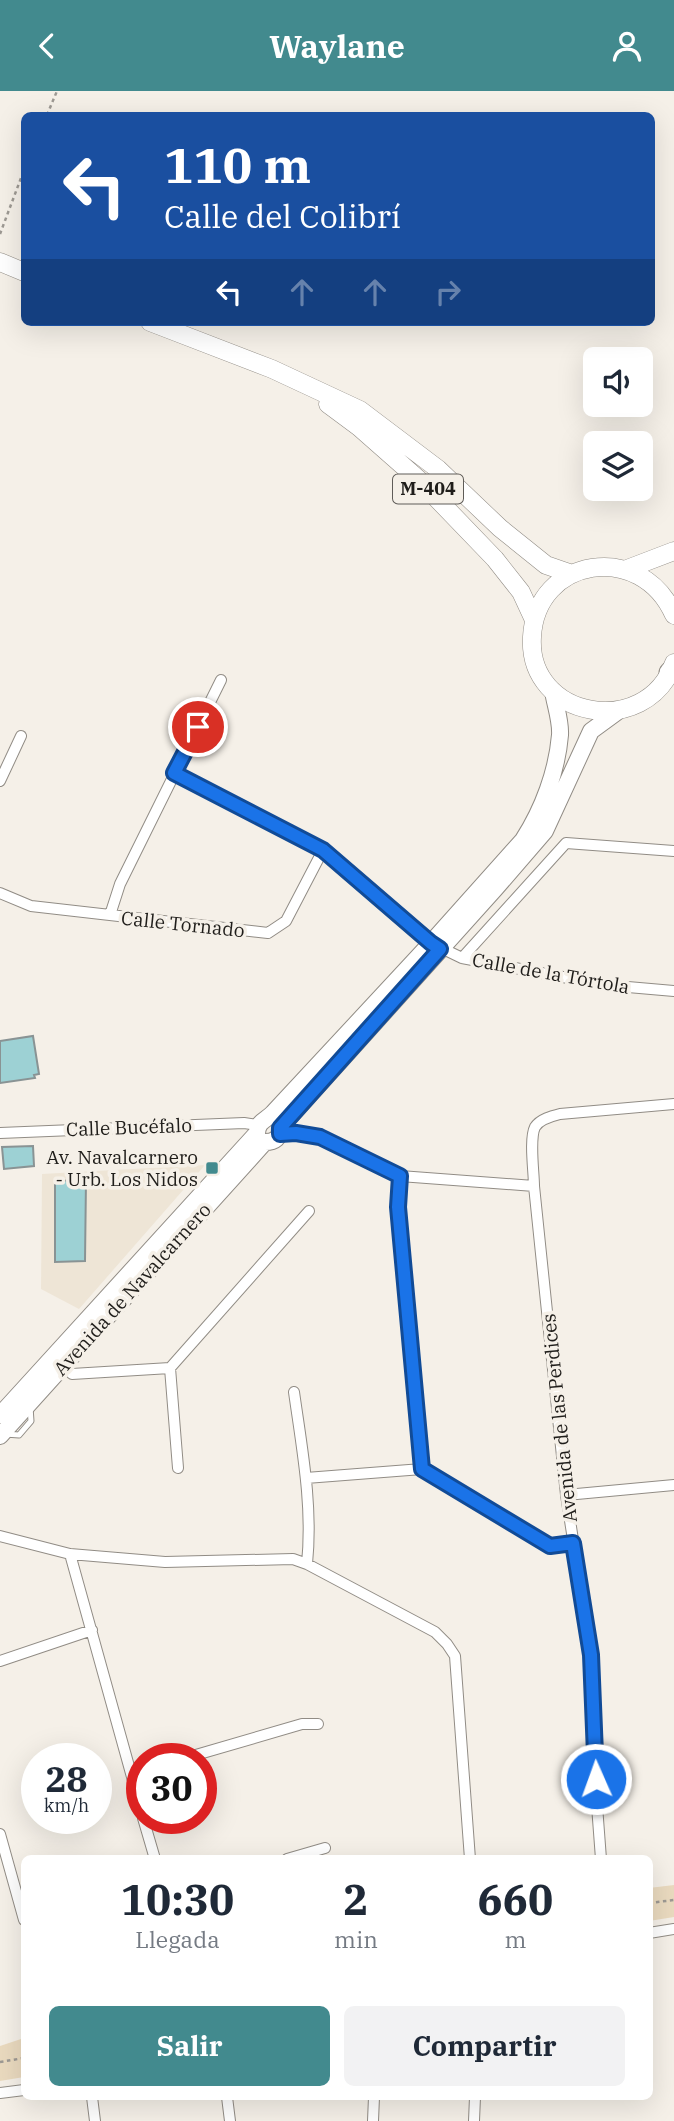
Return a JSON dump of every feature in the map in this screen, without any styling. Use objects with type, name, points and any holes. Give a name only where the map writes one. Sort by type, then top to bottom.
[{"type":"main road","points":[[0,262],[21,271]]},
{"type":"main road","name":"M-404","points":[[160,326],[272,369],[360,410],[438,468],[500,528],[546,565],[572,574]]},
{"type":"main road","name":"M-404","points":[[297,381],[359,427],[418,479],[495,559],[521,592],[534,620]]},
{"type":"main road","name":"M-404","points":[[627,569],[674,551]]},
{"type":"main road","name":"M-404","points":[[552,691],[541,676],[534,658],[531,639],[534,620],[542,601],[555,586],[572,574],[609,566],[627,569],[658,588],[674,615]]},
{"type":"main road","points":[[552,691],[571,705],[593,712],[617,712],[648,699],[661,687],[673,668]]},
{"type":"street","points":[[110,915],[120,884],[221,680]]},
{"type":"street","name":"Avenida de Navalcarnero","points":[[1,1435],[30,1403],[59,1361],[435,946],[523,840],[535,822],[552,777],[561,733],[552,691]]},
{"type":"street","name":"Avenida de Navalcarnero","points":[[435,946],[495,889],[545,831],[591,731],[617,712]]},
{"type":"street","points":[[0,781],[21,736]]},
{"type":"street","points":[[174,773],[323,850]]},
{"type":"street","points":[[462,958],[565,843],[674,851]]},
{"type":"street","name":"Calle de la Tórtola","points":[[323,850],[435,946],[462,958],[605,985],[674,991]]},
{"type":"street","name":"Calle Tornado","points":[[0,893],[30,906],[268,933],[286,921],[323,850]]},
{"type":"street","name":"Avenida de las Perdices","points":[[601,1855],[591,1655],[566,1495],[534,1186],[532,1137],[536,1126],[549,1117],[560,1114],[674,1104]]},
{"type":"street","name":"Calle Bucéfalo","points":[[0,1133],[231,1123],[268,1130]]},
{"type":"street","points":[[268,1130],[320,1137],[400,1176],[534,1186]]},
{"type":"street","points":[[400,1176],[398,1207],[422,1469]]},
{"type":"street","points":[[59,1361],[72,1374],[170,1368],[309,1211]]},
{"type":"street","name":"Avenida de Navalcarnero","points":[[2,1409],[59,1361]]},
{"type":"street","points":[[170,1368],[178,1468]]},
{"type":"street","points":[[294,1392],[306,1478],[310,1533],[307,1565]]},
{"type":"street","points":[[306,1478],[422,1469],[550,1546],[573,1543]]},
{"type":"street","points":[[566,1495],[674,1485]]},
{"type":"street","points":[[0,1536],[70,1554],[165,1562],[293,1559],[435,1632],[455,1656],[470,1855]]},
{"type":"street","points":[[70,1554],[127,1743]]},
{"type":"street","points":[[0,1661],[92,1630]]},
{"type":"street","points":[[217,1749],[302,1724],[318,1724]]},
{"type":"street","points":[[0,1834],[21,1909]]},
{"type":"street","points":[[148,1834],[154,1855]]},
{"type":"street","points":[[301,1855],[325,1848]]},
{"type":"street","points":[[653,1932],[674,1929]]},
{"type":"street","points":[[0,2093],[21,2090]]},
{"type":"street","points":[[92,2100],[95,2121]]},
{"type":"street","points":[[227,2100],[230,2121]]},
{"type":"street","points":[[373,2121],[374,2100]]},
{"type":"street","points":[[474,2121],[475,2100]]},
{"type":"path","points":[[48,112],[57,91]]},
{"type":"path","points":[[0,234],[21,178]]},
{"type":"path","points":[[653,1903],[674,1900]]},
{"type":"path","points":[[0,2062],[21,2059]]},
{"type":"shaded area","points":[[205,1165],[79,1309],[41,1289],[42,1174]]},
{"type":"shaded area","points":[[674,1885],[674,1917],[653,1920],[653,1888]]},
{"type":"shaded area","points":[[21,2039],[21,2078],[0,2081],[0,2046]]},
{"type":"building","points":[[33,1036],[39,1074],[34,1075],[35,1078],[0,1083],[0,1041]]},
{"type":"building","points":[[33,1146],[34,1166],[4,1169],[2,1147]]},
{"type":"building","points":[[86,1180],[85,1261],[55,1262],[55,1181]]},
{"type":"place","name":"Av. Navalcarnero - Urb. Los Nidos","points":[[212,1168]]},
{"type":"route","points":[[198,727],[174,773],[323,850],[440,949],[280,1128],[280,1134],[296,1133],[320,1137],[400,1176],[398,1207],[401,1252],[422,1469],[550,1546],[573,1543],[591,1655],[596,1779]]}]
